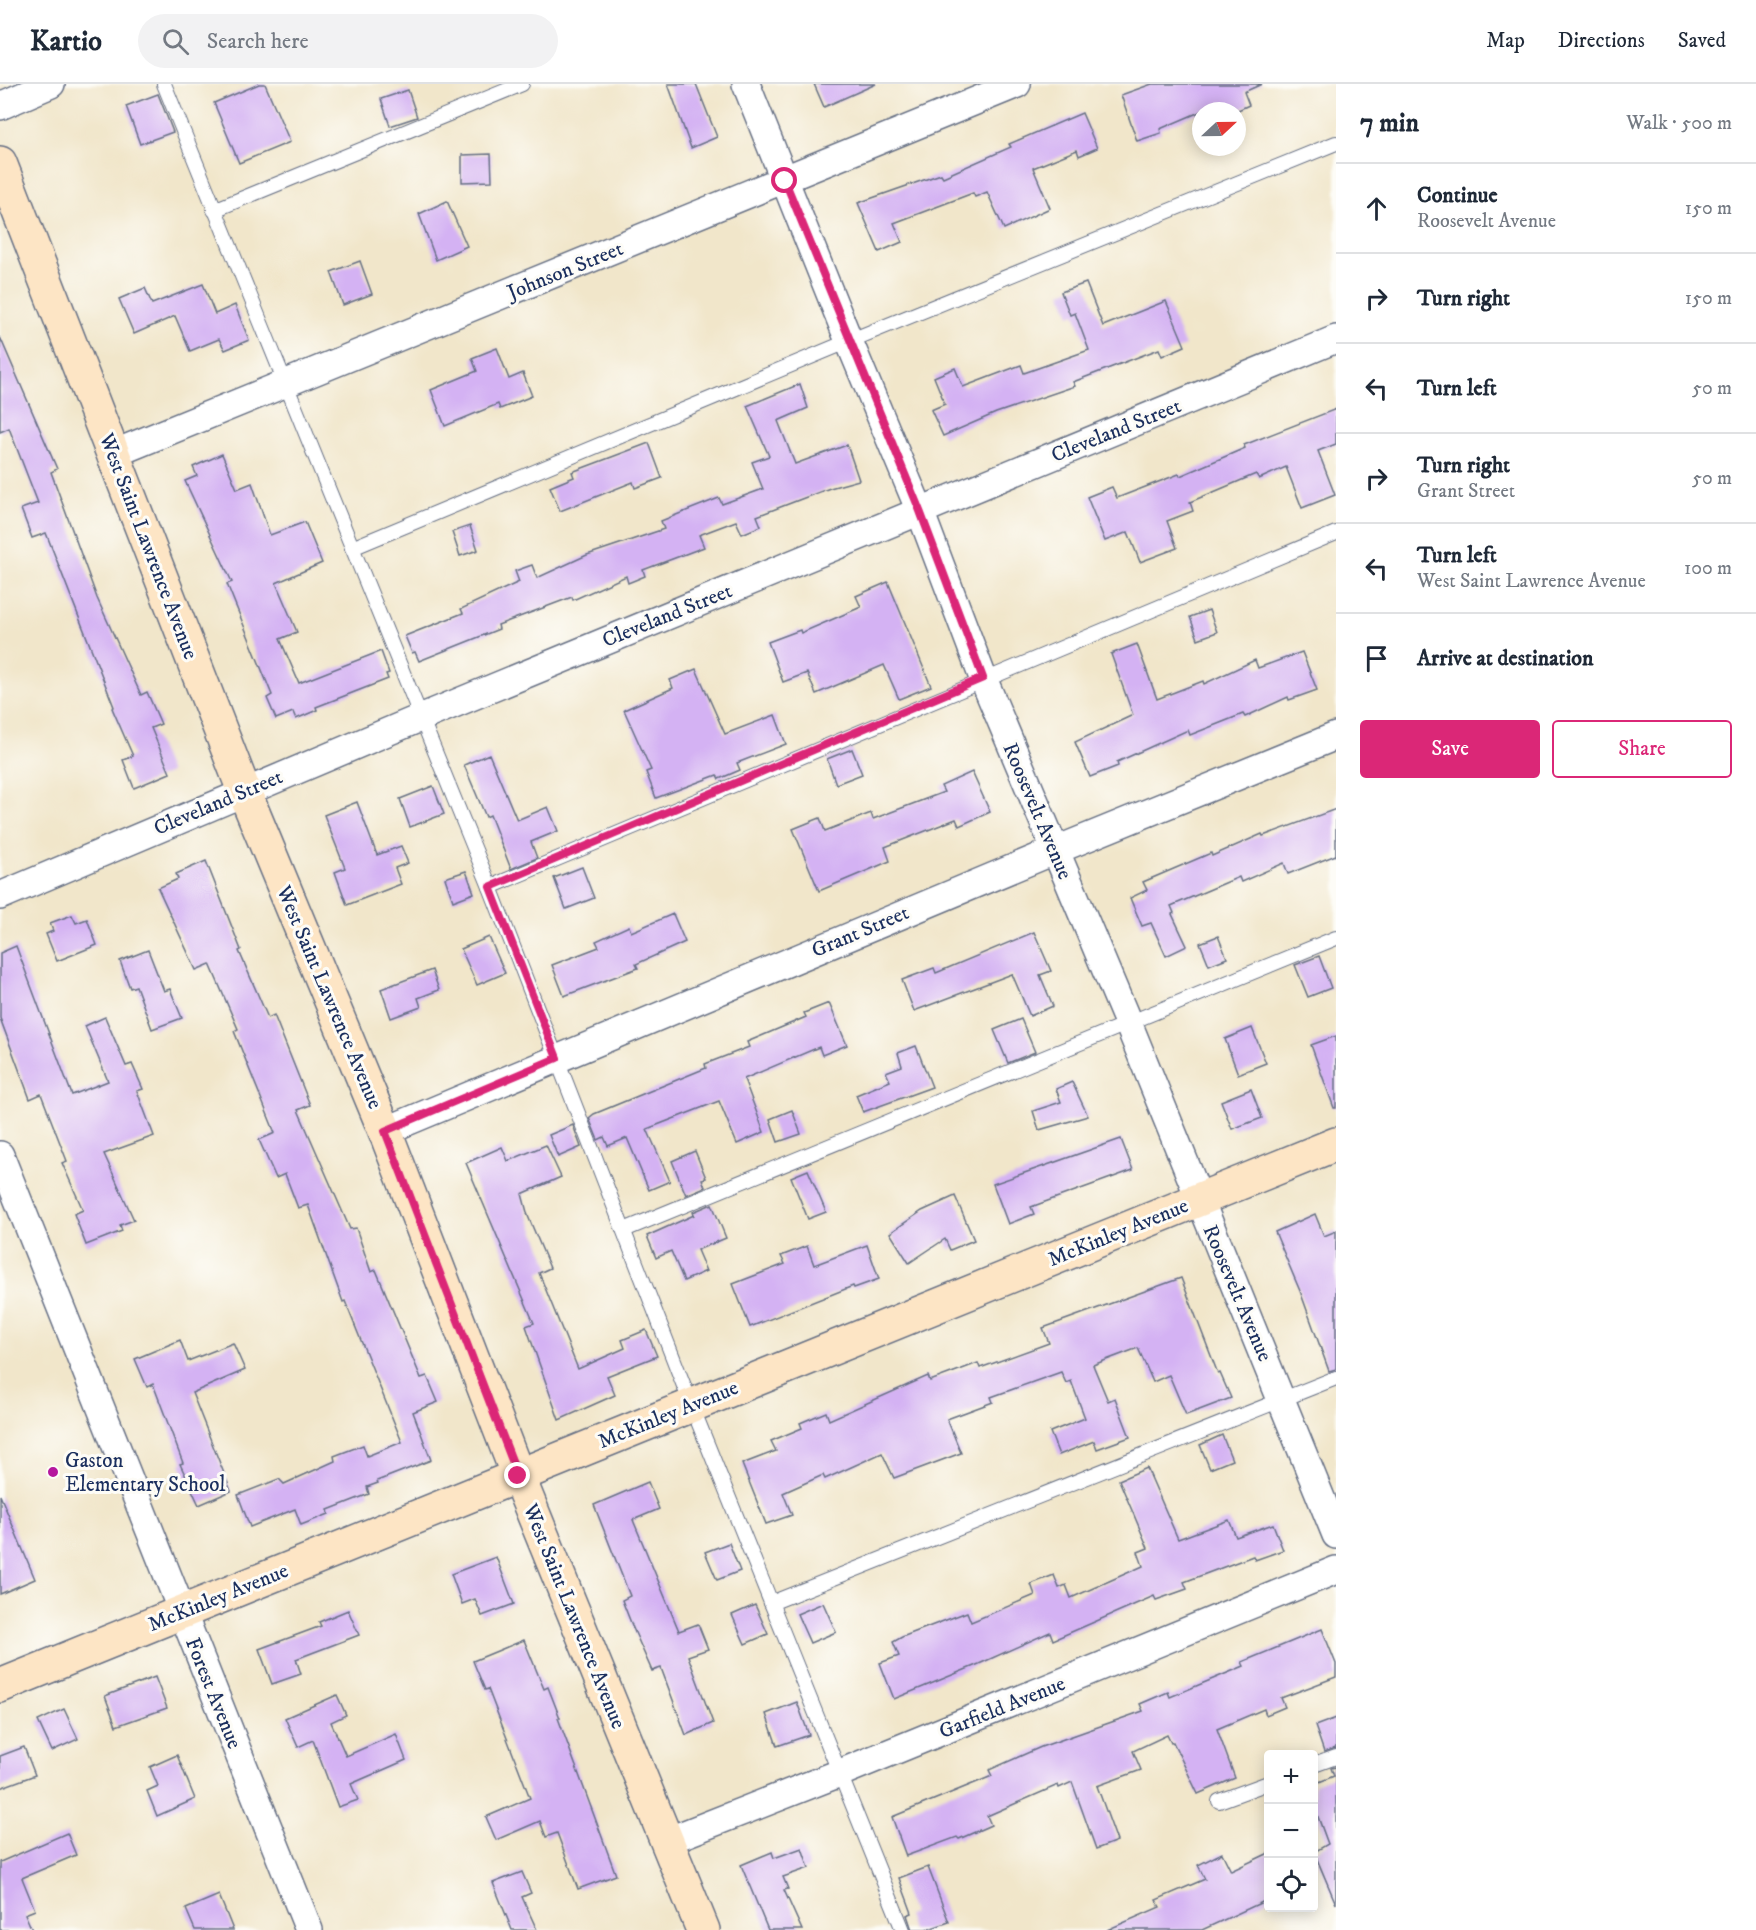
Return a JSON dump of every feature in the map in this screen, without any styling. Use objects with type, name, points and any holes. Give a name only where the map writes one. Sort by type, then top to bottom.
[{"type":"street","points":[[0,106],[51,84]]},
{"type":"street","name":"Roosevelt Avenue","points":[[746,84],[920,511],[983,678],[1129,1025],[1198,1200],[1283,1400],[1336,1535]]},
{"type":"street","name":"Johnson Street","points":[[113,454],[785,181],[1017,84]]},
{"type":"street","name":"West Saint Lawrence Avenue","points":[[0,162],[244,791],[385,1131],[518,1476],[703,1930]]},
{"type":"street","name":"Cleveland Street","points":[[0,896],[244,791],[1336,339]]},
{"type":"street","name":"Grant Street","points":[[385,1131],[1054,850],[1336,736]]},
{"type":"street","name":"McKinley Avenue","points":[[0,1686],[1336,1144]]},
{"type":"street","name":"Forest Avenue","points":[[0,1155],[309,1930]]},
{"type":"street","name":"Garfield Avenue","points":[[667,1841],[840,1773],[1336,1570]]},
{"type":"lane","points":[[164,84],[490,887],[691,1404],[903,1930]]},
{"type":"lane","points":[[214,210],[522,84]]},
{"type":"lane","points":[[352,548],[849,341],[1336,143]]},
{"type":"lane","points":[[490,887],[983,678],[1336,533]]},
{"type":"lane","points":[[624,1230],[1129,1025],[1336,938]]},
{"type":"lane","points":[[771,1603],[1336,1378]]},
{"type":"lane","points":[[1318,1764],[1336,1757]]},
{"type":"lane","points":[[1219,1801],[1264,1785]]},
{"type":"building","points":[[259,84],[265,84],[290,142],[239,163],[214,103]]},
{"type":"building","points":[[668,84],[696,84],[717,137],[691,148]]},
{"type":"building","points":[[814,84],[876,84],[824,107]]},
{"type":"building","points":[[1152,84],[1262,84],[1244,92],[1249,105],[1246,106],[1246,102],[1192,102],[1192,115],[1160,129],[1161,133],[1137,141],[1121,95]]},
{"type":"building","points":[[408,90],[417,117],[390,126],[381,99]]},
{"type":"building","points":[[158,94],[173,132],[140,144],[126,106]]},
{"type":"building","points":[[1082,113],[1097,148],[1079,156],[1077,150],[1033,168],[1050,208],[1004,229],[987,192],[975,197],[973,193],[894,223],[902,242],[879,252],[858,203],[941,174],[943,177],[1011,147],[1009,144]]},
{"type":"building","points":[[491,154],[492,181],[462,182],[462,155]]},
{"type":"building","points":[[447,201],[467,246],[436,260],[419,214]]},
{"type":"building","points":[[360,261],[372,294],[343,305],[331,272]]},
{"type":"building","points":[[1086,283],[1103,326],[1166,301],[1185,346],[1162,356],[1159,349],[1073,382],[1075,386],[996,413],[943,436],[931,410],[945,404],[934,377],[955,368],[963,387],[1021,365],[1024,373],[1089,350],[1075,313],[1070,315],[1061,292]]},
{"type":"building","points":[[203,284],[215,314],[235,305],[249,340],[225,350],[219,339],[190,351],[175,316],[134,334],[119,299],[145,288],[152,304]]},
{"type":"building","points":[[0,337],[57,469],[51,472],[97,598],[141,695],[147,692],[161,724],[151,728],[170,773],[134,788],[123,760],[133,756],[112,708],[114,707],[46,533],[32,538],[21,509],[38,503],[9,428],[0,432]]},
{"type":"building","points":[[497,348],[509,379],[523,373],[532,396],[500,409],[498,404],[445,426],[431,390],[477,371],[472,358]]},
{"type":"building","points":[[800,384],[808,408],[778,421],[795,464],[847,445],[859,480],[830,488],[757,516],[761,526],[742,534],[736,521],[699,535],[704,547],[643,570],[645,576],[628,583],[626,576],[573,600],[572,597],[498,625],[499,629],[419,661],[415,652],[412,653],[405,636],[463,613],[461,609],[519,582],[515,571],[532,565],[537,578],[587,555],[664,529],[661,521],[719,498],[722,504],[763,489],[752,462],[769,456],[747,406]]},
{"type":"building","points":[[1336,409],[1336,444],[1318,451],[1335,495],[1302,508],[1286,467],[1259,479],[1256,474],[1190,502],[1193,511],[1167,521],[1177,548],[1140,562],[1128,532],[1105,541],[1087,497],[1112,487],[1117,498],[1179,474],[1180,476],[1245,448],[1244,445]]},
{"type":"building","points":[[649,443],[662,478],[635,488],[633,482],[560,511],[550,487],[574,477],[572,472]]},
{"type":"building","points":[[222,454],[237,489],[252,483],[270,535],[305,522],[322,563],[276,583],[297,632],[280,639],[299,683],[381,651],[389,673],[386,674],[388,679],[316,707],[317,710],[296,719],[293,712],[276,719],[267,698],[272,695],[227,584],[232,582],[185,481],[197,476],[193,467]]},
{"type":"building","points":[[470,526],[478,550],[460,556],[452,532]]},
{"type":"building","points":[[888,582],[931,686],[899,699],[884,665],[816,694],[807,673],[783,682],[768,642],[800,630],[801,633],[861,607],[856,596]]},
{"type":"building","points":[[1209,610],[1217,632],[1198,639],[1190,617]]},
{"type":"building","points":[[1137,644],[1157,699],[1203,681],[1204,684],[1255,660],[1258,668],[1302,652],[1317,690],[1289,700],[1288,697],[1245,717],[1243,714],[1190,735],[1188,730],[1117,762],[1118,766],[1090,777],[1075,742],[1133,715],[1111,654]]},
{"type":"building","points":[[696,669],[725,734],[775,715],[786,744],[737,763],[740,770],[719,779],[717,775],[656,798],[646,772],[651,770],[624,710],[673,688],[670,680]]},
{"type":"building","points":[[852,749],[862,774],[836,784],[827,759]]},
{"type":"building","points":[[489,754],[517,820],[548,807],[558,831],[531,842],[537,858],[511,869],[490,815],[486,817],[464,765]]},
{"type":"building","points":[[972,772],[990,812],[959,826],[956,819],[885,847],[890,861],[819,891],[793,829],[820,818],[825,831],[871,813],[873,819],[944,792],[941,786]]},
{"type":"building","points":[[433,786],[444,814],[410,827],[400,799]]},
{"type":"building","points":[[357,802],[377,855],[401,846],[408,863],[395,868],[401,884],[347,905],[335,872],[345,868],[324,815]]},
{"type":"building","points":[[1336,809],[1336,855],[1288,874],[1284,863],[1241,882],[1239,877],[1171,906],[1174,913],[1172,914],[1187,946],[1166,956],[1151,923],[1142,926],[1130,898],[1147,890],[1143,882],[1211,853],[1212,856],[1262,834],[1263,836]]},
{"type":"building","points":[[206,861],[241,950],[239,951],[268,1018],[274,1015],[310,1105],[298,1110],[350,1229],[356,1228],[371,1272],[376,1270],[421,1378],[427,1376],[438,1402],[413,1412],[431,1460],[377,1481],[378,1483],[367,1487],[369,1494],[328,1510],[329,1514],[301,1525],[295,1509],[250,1527],[238,1495],[279,1479],[284,1484],[335,1461],[334,1456],[363,1445],[367,1456],[402,1442],[345,1301],[343,1302],[308,1205],[298,1208],[285,1174],[276,1178],[259,1140],[275,1133],[234,1031],[238,1029],[210,964],[196,970],[158,888],[178,879],[176,874]]},
{"type":"building","points":[[582,867],[594,898],[566,909],[554,878]]},
{"type":"building","points":[[466,871],[474,893],[453,901],[445,878]]},
{"type":"building","points":[[673,914],[685,942],[636,964],[638,968],[564,996],[552,965],[599,947],[596,941],[629,926],[631,932]]},
{"type":"building","points":[[72,915],[76,923],[87,919],[97,945],[57,961],[46,934],[53,931],[50,923]]},
{"type":"building","points":[[1034,932],[1051,971],[1040,975],[1053,1006],[1030,1016],[1012,974],[914,1011],[902,980],[934,968],[936,973]]},
{"type":"building","points":[[1218,936],[1227,958],[1209,965],[1200,943]]},
{"type":"building","points":[[489,937],[505,973],[477,985],[461,949]]},
{"type":"building","points":[[16,946],[72,1095],[108,1081],[85,1026],[105,1017],[126,1066],[132,1064],[143,1089],[137,1091],[154,1136],[104,1154],[134,1220],[120,1225],[122,1231],[86,1245],[74,1214],[83,1210],[62,1163],[67,1161],[41,1094],[30,1099],[0,1018],[0,953]]},
{"type":"building","points":[[148,950],[164,991],[170,989],[182,1018],[152,1029],[136,986],[130,988],[120,961]]},
{"type":"building","points":[[1319,956],[1331,988],[1308,997],[1295,965]]},
{"type":"building","points":[[432,970],[439,990],[418,998],[421,1007],[391,1018],[381,989]]},
{"type":"building","points":[[829,1003],[847,1045],[822,1055],[819,1047],[744,1079],[764,1132],[737,1144],[719,1101],[647,1129],[670,1181],[649,1190],[627,1138],[608,1146],[604,1137],[598,1140],[589,1118],[594,1114],[706,1068],[705,1064],[749,1047],[747,1042],[806,1017],[804,1013]]},
{"type":"building","points":[[1021,1019],[1035,1052],[1008,1063],[994,1030]]},
{"type":"building","points":[[1252,1028],[1266,1063],[1238,1074],[1225,1039]]},
{"type":"building","points":[[1336,1036],[1336,1108],[1334,1108],[1311,1045]]},
{"type":"building","points":[[916,1046],[932,1087],[863,1112],[856,1095],[890,1081],[886,1072],[902,1066],[898,1053]]},
{"type":"building","points":[[1072,1082],[1088,1116],[1039,1130],[1033,1111],[1061,1102],[1056,1089]]},
{"type":"building","points":[[1251,1089],[1262,1118],[1232,1129],[1221,1101]]},
{"type":"building","points":[[792,1110],[801,1134],[778,1142],[770,1119]]},
{"type":"building","points":[[573,1125],[581,1147],[558,1157],[549,1135]]},
{"type":"building","points":[[1121,1139],[1133,1170],[1031,1207],[1034,1214],[1008,1224],[993,1184]]},
{"type":"building","points":[[546,1145],[561,1177],[522,1194],[528,1216],[550,1268],[539,1273],[578,1369],[625,1348],[622,1340],[646,1330],[657,1356],[607,1376],[615,1395],[559,1420],[526,1326],[534,1323],[466,1163],[502,1147],[508,1161]]},
{"type":"building","points":[[695,1151],[706,1178],[702,1179],[705,1187],[686,1195],[672,1161]]},
{"type":"building","points":[[808,1170],[826,1212],[808,1219],[791,1177]]},
{"type":"building","points":[[955,1196],[974,1240],[950,1250],[945,1239],[909,1263],[890,1233],[922,1211]]},
{"type":"building","points":[[712,1204],[726,1238],[697,1250],[706,1271],[684,1281],[671,1251],[656,1258],[647,1236],[694,1215],[693,1212]]},
{"type":"building","points":[[1315,1214],[1324,1236],[1336,1231],[1336,1369],[1329,1371],[1300,1291],[1275,1232]]},
{"type":"building","points":[[867,1245],[879,1279],[854,1288],[853,1286],[750,1327],[733,1284],[785,1264],[781,1256],[807,1246],[814,1265]]},
{"type":"building","points":[[1181,1278],[1218,1374],[1220,1373],[1231,1398],[1186,1415],[1169,1375],[1153,1382],[1138,1348],[1093,1365],[1108,1401],[1115,1398],[1130,1437],[1097,1449],[1094,1441],[1059,1455],[1050,1432],[1085,1418],[1071,1381],[1066,1383],[1061,1372],[991,1397],[993,1402],[947,1419],[961,1453],[894,1478],[882,1453],[825,1479],[823,1475],[783,1493],[792,1515],[766,1524],[742,1464],[776,1451],[771,1441],[802,1428],[800,1423],[826,1412],[829,1420],[928,1376],[930,1381],[978,1363],[980,1368],[1049,1343],[1043,1328]]},
{"type":"building","points":[[180,1340],[188,1361],[233,1343],[245,1370],[192,1393],[231,1491],[199,1505],[180,1464],[183,1463],[153,1384],[147,1387],[135,1359]]},
{"type":"building","points":[[1222,1435],[1232,1460],[1210,1469],[1200,1445]]},
{"type":"building","points":[[1147,1468],[1178,1539],[1229,1520],[1236,1537],[1273,1524],[1283,1550],[1255,1560],[1253,1556],[1184,1582],[1187,1589],[1156,1600],[1154,1596],[1053,1640],[1050,1632],[894,1699],[880,1663],[899,1656],[893,1642],[902,1637],[967,1612],[971,1622],[1035,1595],[1031,1584],[1054,1575],[1059,1588],[1066,1585],[1071,1598],[1143,1566],[1138,1552],[1148,1548],[1119,1480]]},
{"type":"building","points":[[648,1482],[659,1509],[633,1520],[679,1631],[698,1624],[708,1649],[688,1656],[713,1723],[686,1735],[661,1668],[652,1671],[633,1628],[622,1600],[630,1596],[594,1505]]},
{"type":"building","points":[[0,1495],[35,1579],[0,1594]]},
{"type":"building","points":[[729,1543],[740,1571],[717,1580],[705,1552]]},
{"type":"building","points":[[496,1557],[514,1604],[482,1616],[475,1599],[462,1604],[451,1574]]},
{"type":"building","points":[[823,1603],[836,1632],[810,1643],[797,1614]]},
{"type":"building","points":[[755,1605],[768,1634],[745,1644],[732,1615]]},
{"type":"building","points":[[348,1610],[359,1635],[296,1659],[301,1674],[272,1684],[259,1649],[321,1626],[319,1622]]},
{"type":"building","points":[[1322,1629],[1336,1664],[1336,1677],[1281,1698],[1285,1707],[1266,1715],[1264,1709],[1217,1729],[1235,1778],[1198,1794],[1173,1742],[1171,1743],[1167,1735],[1133,1751],[1141,1770],[1097,1786],[1117,1841],[1096,1849],[1072,1782],[1059,1788],[1058,1785],[987,1816],[991,1825],[959,1839],[957,1837],[906,1856],[892,1817],[992,1776],[989,1770],[1041,1747],[1143,1711],[1140,1704],[1168,1692],[1170,1697],[1244,1666],[1242,1662]]},
{"type":"building","points":[[524,1640],[544,1689],[548,1687],[616,1875],[578,1889],[557,1833],[546,1837],[540,1821],[496,1840],[486,1817],[530,1798],[488,1689],[485,1690],[473,1661]]},
{"type":"building","points":[[155,1677],[167,1708],[116,1726],[105,1696]]},
{"type":"building","points":[[337,1695],[346,1715],[331,1722],[346,1756],[396,1734],[406,1760],[351,1784],[358,1800],[338,1807],[313,1740],[298,1747],[285,1718]]},
{"type":"building","points":[[797,1702],[809,1735],[777,1746],[766,1714]]},
{"type":"building","points":[[64,1709],[78,1739],[52,1751],[38,1721]]},
{"type":"building","points":[[1336,1718],[1336,1748],[1324,1752],[1315,1726]]},
{"type":"building","points":[[24,1747],[35,1775],[0,1788],[0,1756]]},
{"type":"building","points":[[177,1755],[195,1799],[157,1816],[147,1791],[158,1786],[150,1767]]},
{"type":"building","points":[[1336,1767],[1336,1904],[1318,1861],[1318,1850],[1328,1844],[1318,1817],[1318,1782],[1334,1776],[1331,1768]]},
{"type":"building","points":[[67,1833],[76,1855],[22,1878],[35,1910],[25,1914],[32,1930],[0,1930],[0,1862]]},
{"type":"building","points":[[802,1848],[809,1868],[783,1877],[788,1889],[784,1890],[802,1930],[768,1930],[741,1865],[772,1852],[774,1858]]},
{"type":"building","points":[[1222,1853],[1231,1871],[1264,1855],[1264,1901],[1202,1930],[1107,1930],[1160,1907],[1156,1900],[1205,1879],[1198,1865]]},
{"type":"building","points":[[928,1867],[949,1922],[926,1930],[912,1930],[907,1915],[912,1913],[899,1878]]},
{"type":"building","points":[[522,1872],[531,1893],[522,1897],[537,1930],[512,1930],[493,1883]]},
{"type":"building","points":[[219,1895],[233,1930],[195,1930],[186,1909]]},
{"type":"place","name":"Gaston Elementary School","points":[[53,1472]]},
{"type":"route","points":[[518,1476],[385,1131],[557,1058],[490,887],[983,678],[920,511],[785,181]]}]
